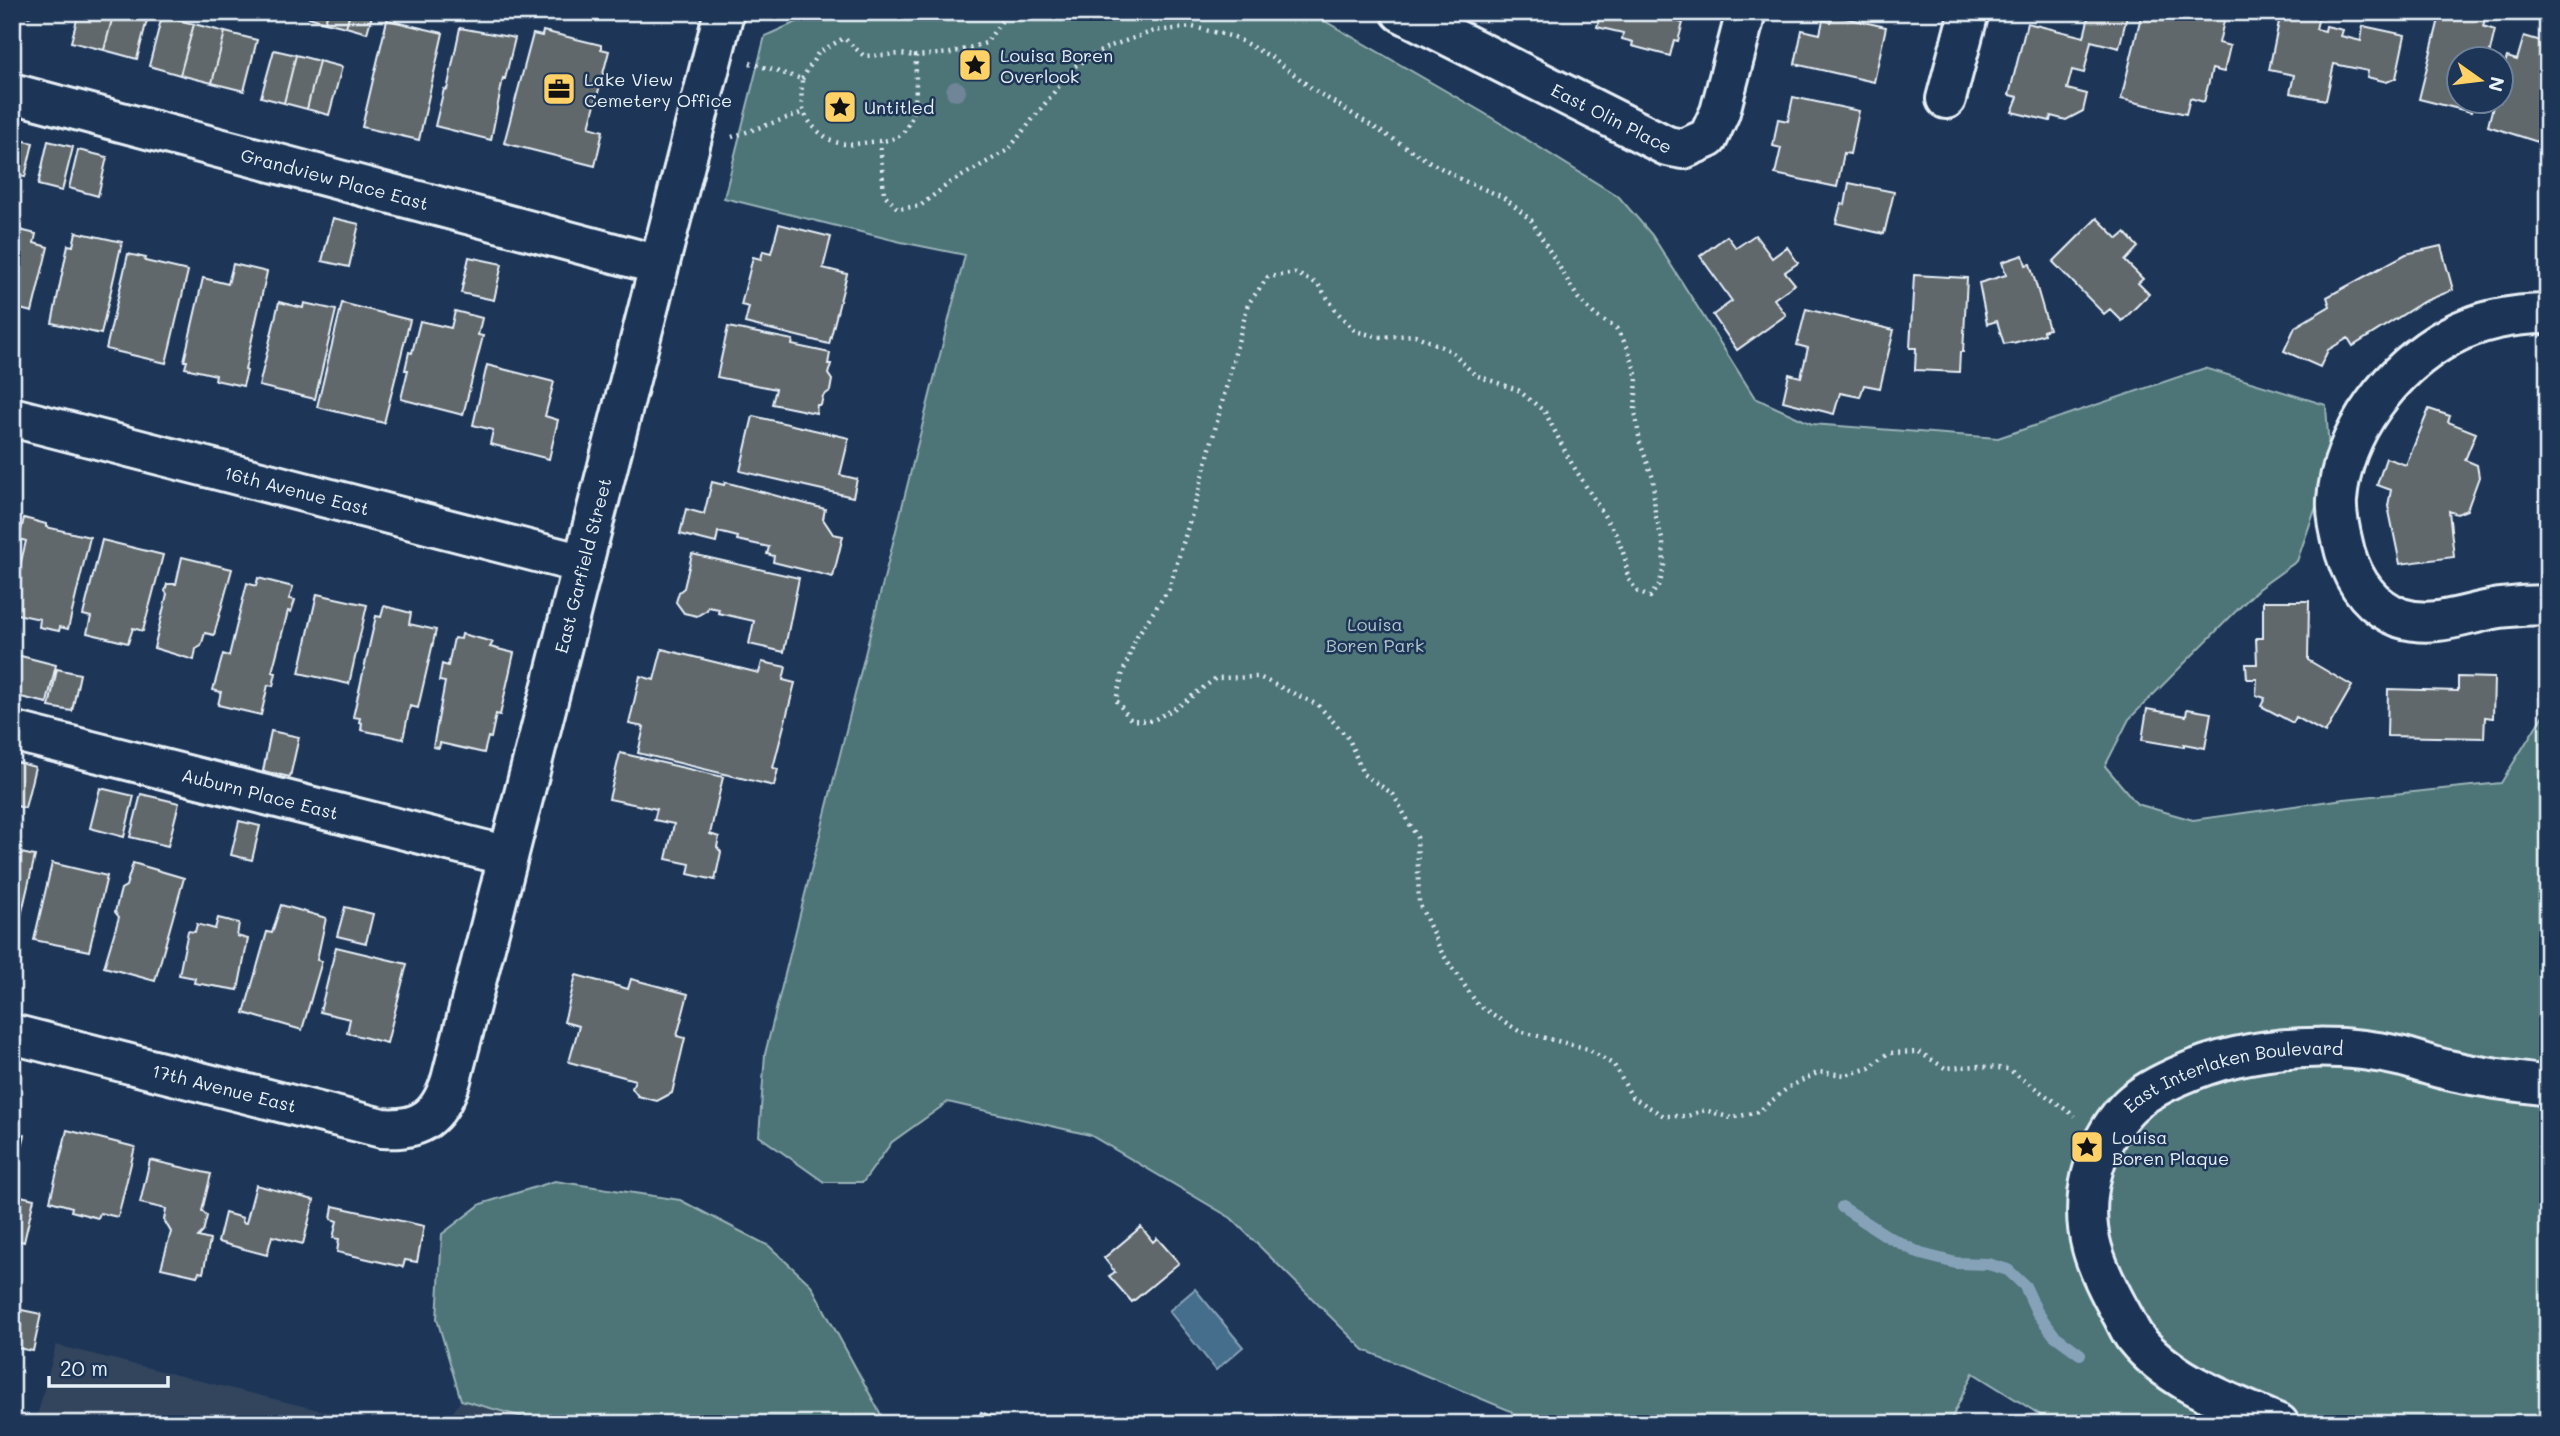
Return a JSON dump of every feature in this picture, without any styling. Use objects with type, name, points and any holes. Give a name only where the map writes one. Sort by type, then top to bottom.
[{"type":"street","name":"East Garfield Street","points":[[435,1114],[446,1098],[451,1080],[724,12]]},
{"type":"street","name":"East Olin Place","points":[[1401,12],[1667,146],[1683,149],[1708,138],[1716,121],[1746,12]]},
{"type":"street","points":[[1947,99],[1969,12]]},
{"type":"street","name":"Grandview Place East","points":[[12,93],[659,265]]},
{"type":"street","points":[[2548,314],[2514,316],[2470,328],[2450,337],[2399,375],[2367,414],[2354,437],[2342,470],[2337,502],[2337,520],[2344,547],[2361,590],[2379,606],[2399,617],[2421,622],[2443,621],[2498,608],[2548,605]]},
{"type":"street","name":"16th Avenue East","points":[[12,416],[583,564]]},
{"type":"street","name":"Auburn Place East","points":[[12,731],[508,856]]},
{"type":"street","name":"17th Avenue East","points":[[12,1034],[382,1128],[401,1129],[415,1126],[435,1114]]},
{"type":"street","name":"East Interlaken Boulevard","points":[[2279,1424],[2209,1394],[2170,1371],[2135,1338],[2101,1274],[2091,1245],[2089,1189],[2095,1161],[2105,1137],[2127,1108],[2155,1088],[2231,1058],[2273,1050],[2341,1048],[2548,1086]]},
{"type":"path","points":[[916,56],[914,105],[910,122],[902,136],[849,145],[836,143],[818,132],[804,112],[802,79],[818,53],[844,38],[864,56],[951,53],[986,43],[1008,12]]},
{"type":"path","points":[[880,141],[884,194],[898,209],[920,206],[948,184],[1008,150],[1075,66],[1108,47],[1154,31],[1193,27],[1234,37],[1273,58],[1314,90],[1425,159],[1462,180],[1503,197],[1531,220],[1578,298],[1596,316],[1616,328],[1629,350],[1637,378],[1636,410],[1640,443],[1653,478],[1655,513],[1664,543],[1664,566],[1660,583],[1650,597],[1638,592],[1629,579],[1617,536],[1569,459],[1545,412],[1518,390],[1475,375],[1451,351],[1415,335],[1379,337],[1355,331],[1337,312],[1318,284],[1295,273],[1268,277],[1248,303],[1198,494],[1169,589],[1137,636],[1116,700],[1131,720],[1152,721],[1179,706],[1216,678],[1259,677],[1318,705],[1349,738],[1363,774],[1393,794],[1417,836],[1419,903],[1442,953],[1478,1005],[1519,1031],[1588,1049],[1615,1065],[1632,1097],[1664,1116],[1688,1116],[1705,1110],[1731,1118],[1758,1112],[1789,1087],[1819,1072],[1846,1075],[1869,1068],[1888,1053],[1919,1052],[1945,1068],[1977,1066],[2008,1069],[2105,1137]]},
{"type":"path","points":[[749,62],[802,79]]},
{"type":"path","points":[[729,138],[804,112]]},
{"type":"shaded area","points":[[1195,1289],[1243,1347],[1216,1370],[1169,1311]]},
{"type":"shaded area","points":[[56,1345],[331,1413],[419,1424],[35,1424]]},
{"type":"shaded area","points":[[461,1400],[548,1424],[445,1424]]},
{"type":"green space","name":"Louisa Boren Park","points":[[819,12],[1309,12],[1484,113],[1619,197],[1652,235],[1755,398],[1812,424],[1998,438],[2205,368],[2326,405],[2330,467],[2297,561],[2258,589],[2129,719],[2105,766],[2137,804],[2193,820],[2344,799],[2501,783],[2548,707],[2548,1424],[2055,1424],[1973,1373],[1949,1424],[1523,1424],[1511,1411],[1364,1350],[1231,1218],[1090,1135],[948,1102],[892,1142],[863,1182],[824,1182],[759,1136],[765,1054],[965,255],[724,198],[765,36]]},
{"type":"green space","points":[[555,1181],[680,1200],[769,1246],[811,1285],[886,1424],[548,1424],[461,1400],[437,1319],[442,1234],[481,1204]]},
{"type":"building","points":[[17,12],[38,12],[29,17]]},
{"type":"building","points":[[79,12],[114,12],[104,50],[71,42]]},
{"type":"building","points":[[114,12],[149,12],[137,59],[104,50]]},
{"type":"building","points":[[306,12],[328,12],[325,22],[305,16]]},
{"type":"building","points":[[328,12],[350,12],[346,27],[325,22]]},
{"type":"building","points":[[350,12],[373,12],[367,33],[346,27]]},
{"type":"building","points":[[1601,12],[1681,12],[1679,22],[1683,23],[1678,41],[1674,40],[1670,56],[1632,46],[1633,42],[1622,39],[1623,33],[1597,27]]},
{"type":"building","points":[[2090,12],[2128,12],[2119,48],[2091,41],[2084,73],[2072,70],[2067,89],[2087,94],[2083,111],[2066,120],[2051,116],[2050,121],[2012,112],[2018,97],[2009,95],[2027,23],[2084,37]]},
{"type":"building","points":[[2142,12],[2226,12],[2219,43],[2230,46],[2224,72],[2212,69],[2204,102],[2190,98],[2186,114],[2121,99]]},
{"type":"building","points":[[2281,12],[2320,12],[2316,29],[2325,31],[2326,26],[2343,30],[2341,36],[2361,41],[2363,26],[2405,35],[2396,78],[2387,82],[2367,77],[2368,71],[2334,64],[2326,100],[2290,93],[2294,75],[2269,70]]},
{"type":"building","points":[[2446,12],[2485,19],[2483,26],[2495,30],[2491,46],[2444,46],[2444,105],[2419,99],[2440,15],[2445,16]]},
{"type":"building","points":[[1832,15],[1886,27],[1874,82],[1795,64],[1802,30],[1820,34],[1823,20],[1830,22]]},
{"type":"building","points":[[162,16],[194,24],[180,75],[149,66]]},
{"type":"building","points":[[387,20],[443,33],[419,140],[362,127]]},
{"type":"building","points":[[194,24],[225,32],[212,83],[180,75]]},
{"type":"building","points":[[460,28],[515,38],[505,79],[503,78],[491,140],[435,126],[444,89],[447,90]]},
{"type":"building","name":"Lake View Cemetery Office","points":[[543,31],[601,45],[601,49],[609,51],[589,127],[603,131],[595,166],[504,143],[533,34],[542,36]]},
{"type":"building","points":[[225,32],[257,40],[244,91],[212,83]]},
{"type":"building","points":[[2524,36],[2548,43],[2548,119],[2541,143],[2488,126],[2490,116],[2514,116],[2514,59],[2517,60]]},
{"type":"building","points":[[274,50],[296,55],[284,103],[261,97]]},
{"type":"building","points":[[296,55],[319,61],[307,109],[284,103]]},
{"type":"building","points":[[319,61],[342,67],[329,115],[307,109]]},
{"type":"building","points":[[1793,97],[1859,111],[1850,154],[1844,153],[1837,187],[1775,174],[1781,148],[1773,146],[1778,119],[1788,121]]},
{"type":"building","points":[[12,138],[33,143],[25,177],[12,174]]},
{"type":"building","points":[[48,141],[73,147],[62,191],[38,185]]},
{"type":"building","points":[[78,150],[107,157],[98,196],[69,188]]},
{"type":"building","points":[[1849,183],[1894,192],[1884,234],[1836,223],[1841,204],[1845,205]]},
{"type":"building","points":[[333,218],[359,224],[349,267],[322,261]]},
{"type":"building","points":[[2097,218],[2118,239],[2125,233],[2138,247],[2125,261],[2143,279],[2138,283],[2149,294],[2122,321],[2110,309],[2104,314],[2053,262]]},
{"type":"building","points":[[779,224],[831,237],[823,268],[847,274],[829,344],[745,323],[749,307],[741,305],[753,257],[761,259],[763,251],[771,253]]},
{"type":"building","points":[[12,228],[36,234],[34,243],[48,247],[32,312],[12,307]]},
{"type":"building","points":[[76,232],[122,242],[101,334],[52,323],[68,245],[73,246]]},
{"type":"building","points":[[1755,235],[1772,258],[1787,247],[1798,263],[1785,272],[1795,284],[1774,299],[1786,315],[1737,350],[1713,315],[1732,301],[1700,256],[1727,236],[1736,248]]},
{"type":"building","points":[[2441,246],[2453,290],[2423,302],[2353,346],[2348,338],[2328,350],[2320,367],[2284,351],[2295,327],[2330,306],[2327,297],[2406,254]]},
{"type":"building","points":[[128,254],[146,258],[145,261],[188,271],[166,363],[106,349]]},
{"type":"building","points":[[2023,255],[2026,265],[2030,264],[2049,329],[2043,331],[2044,334],[2004,344],[1997,321],[1987,324],[1979,283],[2006,275],[2002,262]]},
{"type":"building","points":[[469,257],[502,264],[494,300],[461,293]]},
{"type":"building","points":[[233,264],[267,272],[243,386],[215,380],[216,375],[185,368],[187,361],[184,361],[203,278],[228,284]]},
{"type":"building","points":[[1914,275],[1967,278],[1963,352],[1960,352],[1959,372],[1915,370],[1916,348],[1910,348]]},
{"type":"building","points":[[279,302],[303,308],[304,303],[336,310],[315,399],[259,386]]},
{"type":"building","points":[[342,303],[410,320],[384,423],[317,407]]},
{"type":"building","points":[[1806,309],[1894,330],[1880,388],[1864,385],[1860,397],[1840,393],[1834,414],[1783,401],[1789,374],[1801,377],[1808,348],[1797,345]]},
{"type":"building","points":[[455,311],[482,318],[478,335],[483,336],[463,415],[401,399],[409,352],[412,353],[420,321],[451,328]]},
{"type":"building","points":[[728,327],[793,340],[792,345],[830,353],[830,391],[823,396],[821,405],[817,405],[816,413],[772,404],[776,389],[717,377]]},
{"type":"building","points":[[487,365],[554,382],[545,416],[558,420],[549,459],[490,444],[493,430],[473,425]]},
{"type":"building","points":[[2429,409],[2450,416],[2448,422],[2476,433],[2465,460],[2477,465],[2479,477],[2467,510],[2457,514],[2449,511],[2454,557],[2400,564],[2388,506],[2391,490],[2377,485],[2386,458],[2406,465]]},
{"type":"building","points":[[753,416],[849,438],[840,475],[857,479],[853,497],[740,471]]},
{"type":"building","points":[[712,482],[724,485],[725,482],[825,509],[823,519],[833,534],[843,536],[833,577],[773,562],[774,556],[767,554],[769,547],[737,540],[738,537],[718,532],[716,543],[680,534],[686,509],[704,514]]},
{"type":"building","points":[[2548,513],[2548,556],[2541,555]]},
{"type":"building","points":[[24,518],[46,524],[46,527],[90,537],[68,629],[60,627],[59,631],[39,627],[40,619],[12,613],[12,599],[26,541],[19,539]]},
{"type":"building","points":[[102,540],[163,555],[143,631],[133,628],[128,643],[87,633],[91,617],[83,615]]},
{"type":"building","points":[[692,554],[799,578],[784,652],[749,644],[754,621],[718,613],[719,609],[708,607],[697,616],[684,613],[676,602],[679,592],[684,588]]},
{"type":"building","points":[[182,557],[232,569],[214,635],[205,633],[201,646],[196,649],[194,660],[154,648],[167,584],[176,584]]},
{"type":"building","points":[[258,578],[293,587],[289,599],[295,600],[291,612],[288,611],[272,672],[276,673],[273,686],[268,685],[261,715],[218,705],[221,692],[213,690],[223,654],[229,656],[247,583],[256,586]]},
{"type":"building","points":[[317,594],[367,605],[349,684],[299,673]]},
{"type":"building","points":[[2263,601],[2309,601],[2308,660],[2352,686],[2325,733],[2296,717],[2293,723],[2261,706],[2265,698],[2256,695],[2257,679],[2247,679],[2246,664],[2257,664],[2256,638],[2263,638]]},
{"type":"building","points":[[384,606],[411,613],[409,624],[436,630],[418,708],[410,706],[403,739],[361,730],[360,718],[353,717],[376,616],[381,617]]},
{"type":"building","points":[[462,634],[493,642],[490,647],[514,653],[500,715],[496,714],[491,738],[488,737],[484,753],[440,743],[439,748],[433,747],[445,682],[439,681],[442,664],[448,666],[454,638],[461,639]]},
{"type":"building","points":[[662,649],[759,673],[762,662],[786,667],[783,680],[795,683],[773,768],[778,769],[774,786],[638,753],[644,727],[629,724],[640,676],[654,680]]},
{"type":"building","points":[[17,655],[56,665],[47,703],[12,695],[12,674]]},
{"type":"building","points":[[57,669],[80,674],[72,711],[49,707]]},
{"type":"building","points":[[2458,677],[2494,678],[2493,718],[2485,717],[2484,738],[2387,736],[2388,689],[2458,691]]},
{"type":"building","points":[[2147,709],[2186,716],[2187,709],[2211,713],[2205,748],[2142,740]]},
{"type":"building","points":[[271,731],[299,737],[290,777],[263,771]]},
{"type":"building","points":[[620,753],[723,777],[710,834],[719,837],[717,847],[721,852],[715,880],[688,874],[690,864],[666,859],[674,824],[654,820],[657,809],[609,799]]},
{"type":"building","points":[[12,761],[35,767],[25,808],[12,805]]},
{"type":"building","points":[[100,788],[134,796],[124,837],[90,828]]},
{"type":"building","points":[[141,794],[179,803],[168,846],[130,837]]},
{"type":"building","points":[[239,821],[260,826],[252,860],[231,855]]},
{"type":"building","points":[[12,851],[35,856],[17,933],[12,932]]},
{"type":"building","points":[[52,863],[107,876],[89,951],[34,940]]},
{"type":"building","points":[[133,863],[184,878],[155,981],[104,967],[119,917],[115,912],[121,889],[126,886]]},
{"type":"building","points":[[281,905],[326,918],[317,960],[322,961],[302,1030],[244,1013],[267,932],[272,933]]},
{"type":"building","points":[[345,907],[373,914],[366,943],[337,936]]},
{"type":"building","points":[[218,918],[239,923],[237,936],[248,939],[238,990],[194,983],[195,978],[179,975],[188,931],[195,932],[197,924],[215,929]]},
{"type":"building","points":[[336,947],[407,964],[387,1043],[347,1033],[350,1019],[320,1012]]},
{"type":"building","points":[[576,975],[628,989],[631,979],[688,994],[677,1036],[685,1038],[672,1093],[657,1101],[638,1096],[632,1088],[635,1080],[569,1062],[579,1026],[564,1022]]},
{"type":"building","points":[[12,1111],[19,1113],[17,1132],[25,1135],[20,1154],[12,1152]]},
{"type":"building","points":[[67,1130],[135,1147],[118,1217],[100,1213],[98,1218],[71,1211],[72,1207],[50,1201]]},
{"type":"building","points":[[150,1160],[211,1174],[202,1211],[207,1216],[203,1232],[198,1237],[210,1240],[203,1273],[199,1272],[197,1276],[161,1268],[171,1232],[164,1220],[166,1209],[140,1203]]},
{"type":"building","points":[[256,1185],[314,1200],[303,1244],[272,1236],[267,1255],[218,1242],[225,1213],[243,1218],[242,1222],[246,1223]]},
{"type":"building","points":[[12,1194],[34,1199],[24,1242],[12,1239]]},
{"type":"building","points":[[333,1206],[424,1226],[417,1262],[405,1260],[403,1267],[337,1252],[339,1239],[333,1238],[337,1221],[331,1219]]},
{"type":"building","points":[[1141,1227],[1153,1242],[1157,1238],[1179,1263],[1132,1302],[1109,1276],[1115,1272],[1104,1258]]},
{"type":"building","points":[[12,1308],[41,1314],[33,1351],[12,1347]]},
{"type":"building","points":[[981,1412],[1011,1424],[976,1424]]},
{"type":"waterway","points":[[1842,1207],[1921,1254],[1956,1263],[1988,1264],[2008,1270],[2025,1286],[2037,1312],[2054,1335],[2080,1354]]},
{"type":"place","name":"Louisa Boren Overlook","points":[[975,65]]},
{"type":"place","name":"Lake View Cemetery Office","points":[[559,89]]},
{"type":"place","name":"Untitled","points":[[840,107]]},
{"type":"place","name":"Louisa Boren Plaque","points":[[2087,1147]]}]
